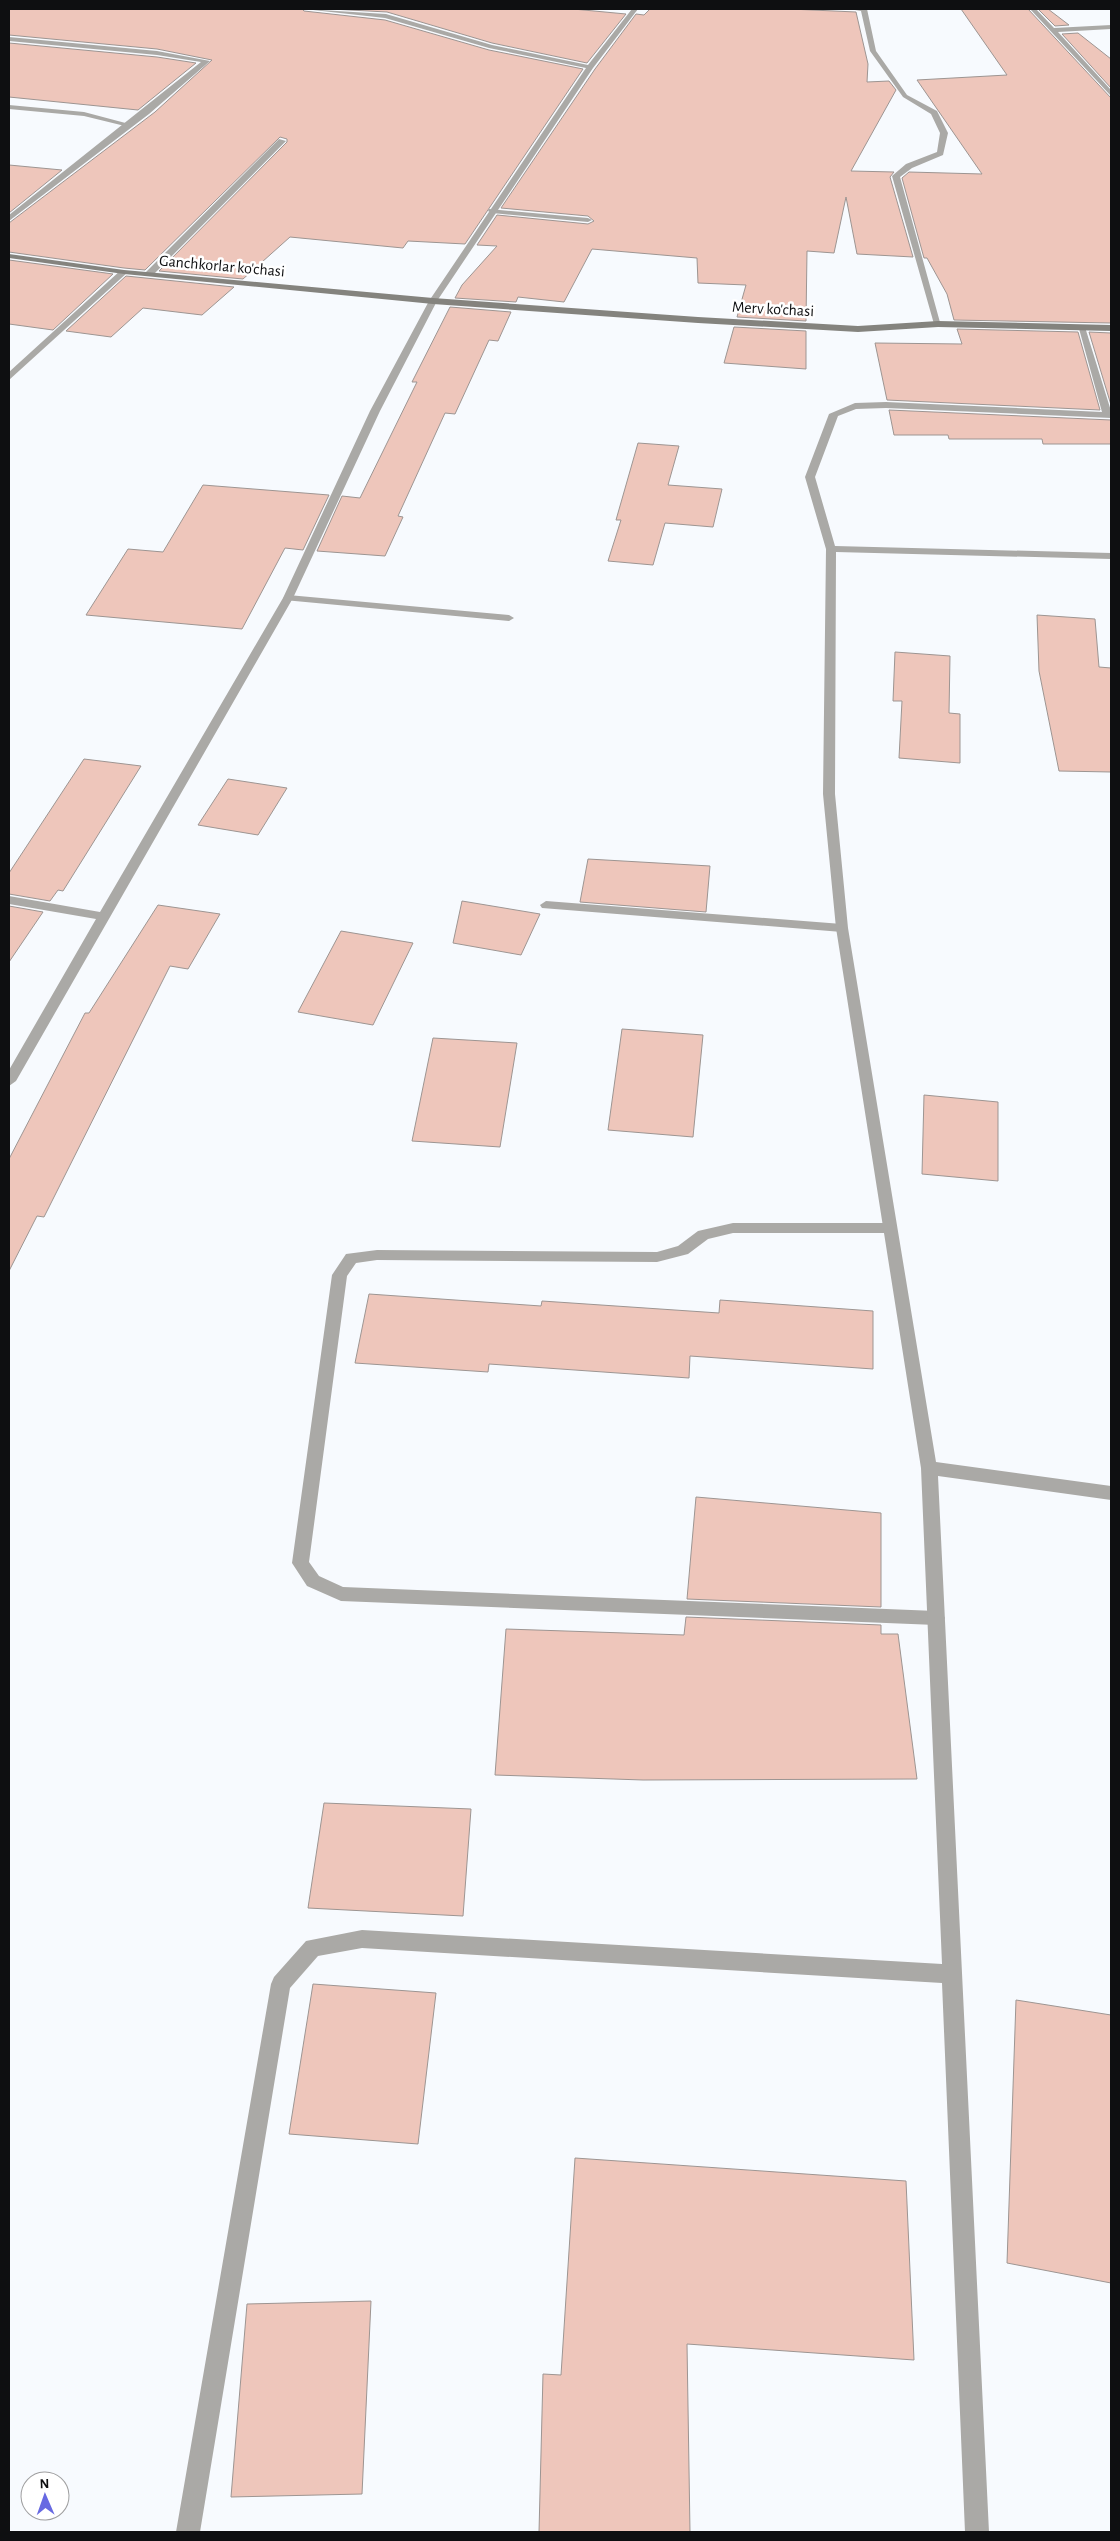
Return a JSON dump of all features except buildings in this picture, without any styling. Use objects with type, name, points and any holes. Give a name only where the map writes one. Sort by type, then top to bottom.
[{"type":"street","points":[[307,9],[386,16],[491,47],[590,67]]},
{"type":"street","points":[[9,1080],[288,598],[375,411],[433,301],[590,67],[636,9]]},
{"type":"street","points":[[852,9],[864,10],[873,51],[905,96],[934,113],[944,133],[940,153],[909,166],[896,176],[938,324]]},
{"type":"street","points":[[1033,9],[1111,94]]},
{"type":"street","points":[[1054,30],[1111,27]]},
{"type":"street","points":[[9,39],[156,53],[207,60],[130,125],[9,219]]},
{"type":"street","points":[[9,107],[84,114],[130,125]]},
{"type":"street","points":[[149,274],[282,142]]},
{"type":"street","points":[[492,211],[588,220]]},
{"type":"street","name":"Ganchkorlar ko'chasi","points":[[9,256],[124,272],[433,301]]},
{"type":"street","points":[[9,377],[124,272]]},
{"type":"street","name":"Merv ko'chasi","points":[[433,301],[858,329],[938,324],[1111,328]]},
{"type":"street","points":[[978,2532],[929,1468],[842,928],[829,794],[832,549],[810,477],[834,414],[855,406],[886,405],[1110,415],[1081,327]]},
{"type":"street","points":[[832,549],[1111,556]]},
{"type":"street","points":[[288,598],[509,618]]},
{"type":"street","points":[[9,900],[104,916]]},
{"type":"street","points":[[546,905],[842,928]]},
{"type":"street","points":[[889,1228],[733,1228],[703,1235],[683,1250],[657,1257],[376,1255],[351,1258],[340,1275],[300,1563],[313,1581],[341,1594],[936,1618]]},
{"type":"street","points":[[929,1468],[1111,1493]]},
{"type":"street","points":[[188,2532],[281,1984],[313,1948],[362,1939],[952,1974]]}]
